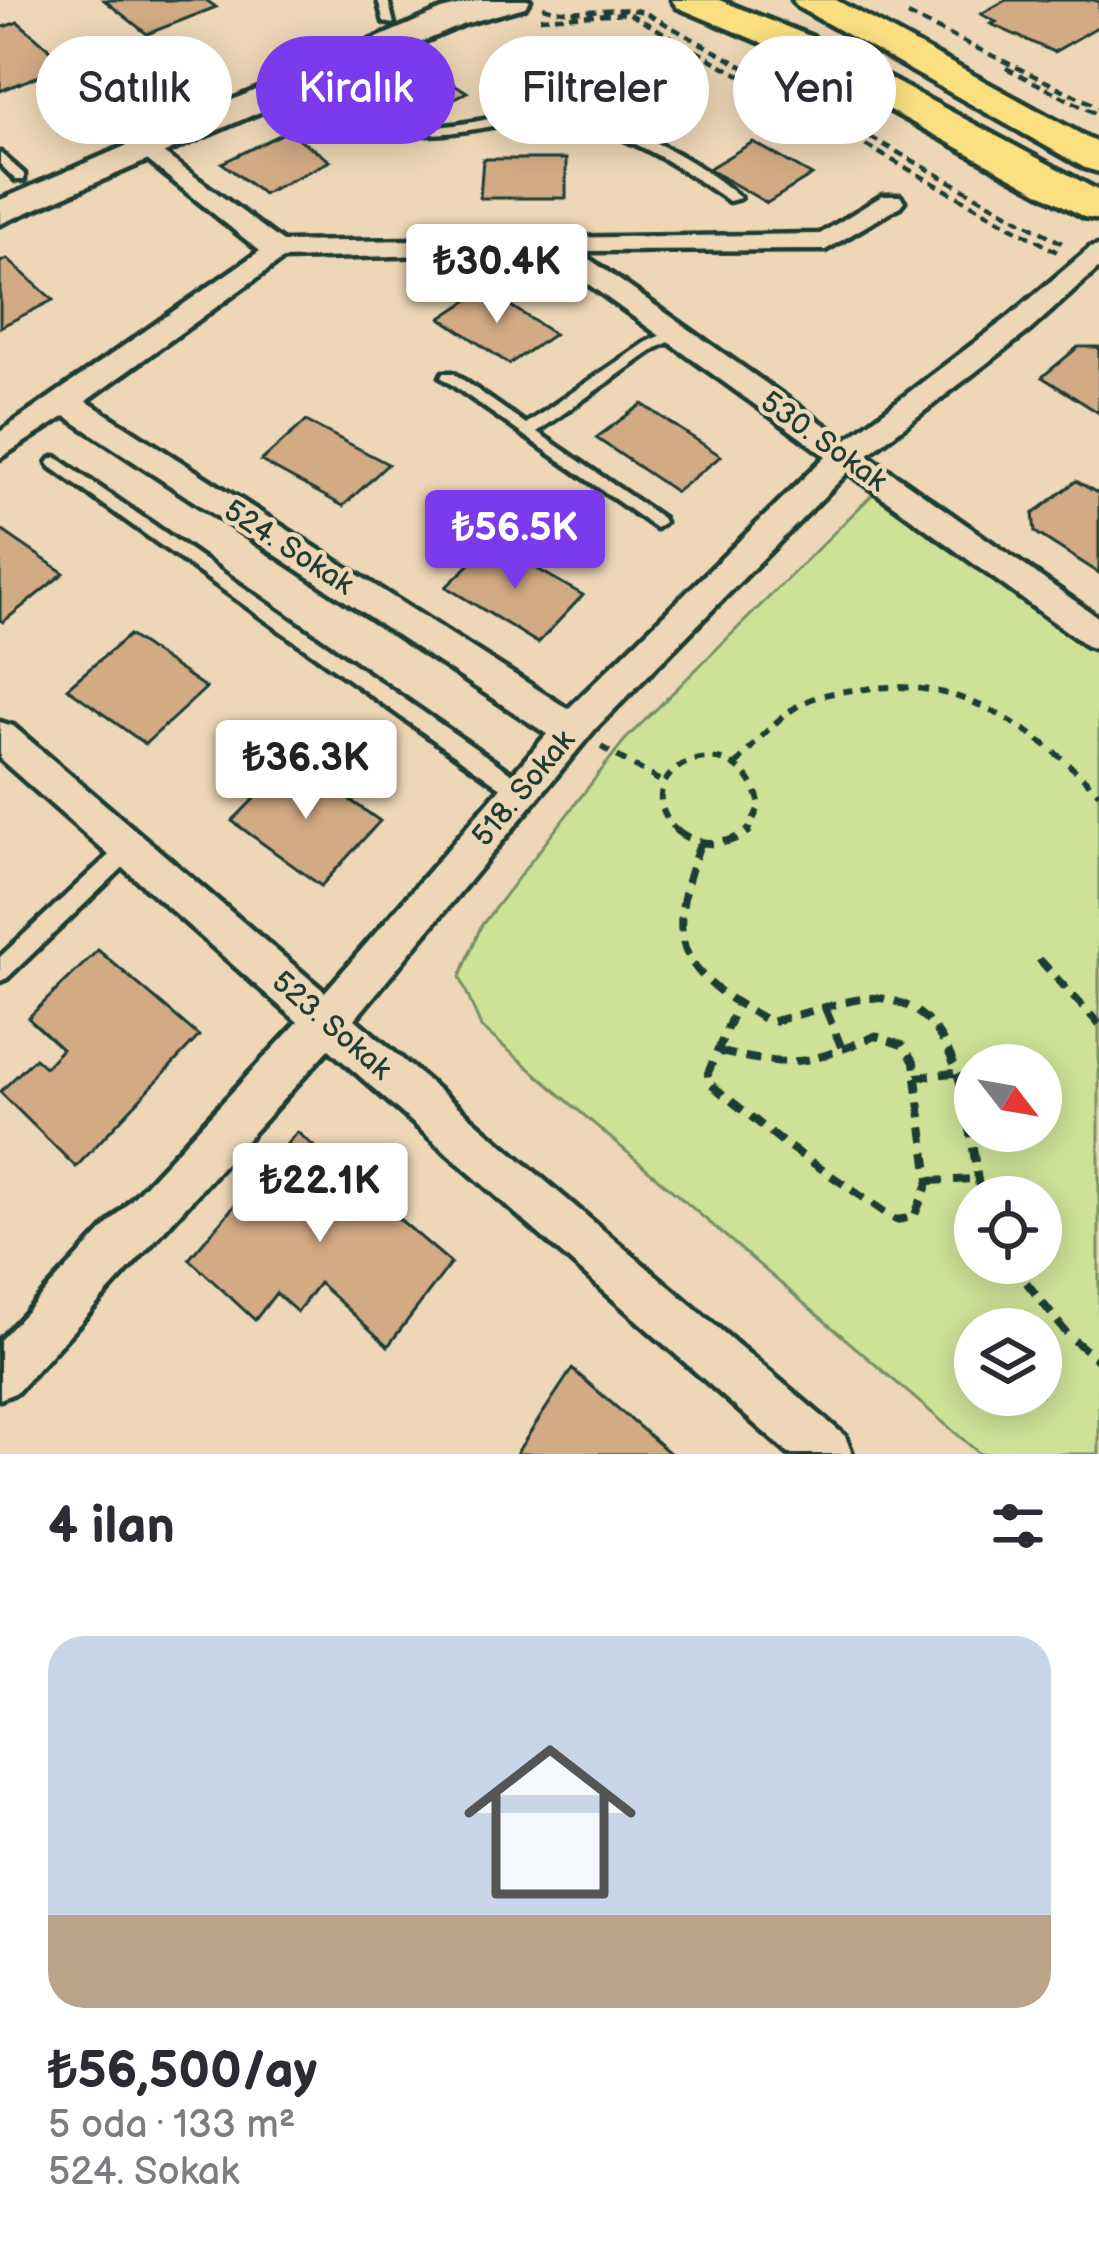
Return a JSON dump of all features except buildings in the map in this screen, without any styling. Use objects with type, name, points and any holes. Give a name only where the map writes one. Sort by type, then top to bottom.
[{"type":"main road","points":[[7,173],[387,11],[437,0]]},
{"type":"main road","points":[[689,0],[777,36]]},
{"type":"main road","points":[[810,0],[1099,160]]},
{"type":"main road","points":[[411,36],[453,17],[519,9]]},
{"type":"main road","points":[[896,98],[1099,208]]},
{"type":"main road","points":[[0,213],[256,105]]},
{"type":"main road","points":[[1018,116],[1099,138]]},
{"type":"main road","points":[[896,135],[1094,256]]},
{"type":"street","points":[[151,151],[277,251]]},
{"type":"street","points":[[0,447],[277,251],[825,242],[891,201]]},
{"type":"street","name":"530. Sokak","points":[[550,244],[1099,636]]},
{"type":"street","name":"518. Sokak","points":[[0,1376],[327,1021],[572,731],[844,456],[1020,323],[1094,256]]},
{"type":"street","name":"524. Sokak","points":[[66,402],[572,731]]},
{"type":"street","name":"523. Sokak","points":[[0,737],[827,1454]]},
{"type":"lane","points":[[455,124],[498,117],[554,117],[605,125],[666,152],[734,198]]},
{"type":"lane","points":[[526,432],[651,345],[675,334]]},
{"type":"lane","points":[[448,377],[656,522]]},
{"type":"lane","points":[[56,463],[521,790]]},
{"type":"lane","points":[[0,971],[129,850]]},
{"type":"path","points":[[529,0],[556,12],[621,7],[644,12],[1094,256]]},
{"type":"path","points":[[519,9],[628,13],[1094,256]]},
{"type":"path","points":[[898,10],[1099,107]]},
{"type":"path","points":[[736,765],[766,729],[808,699],[873,685],[932,685],[996,710],[1058,749],[1099,793]]},
{"type":"path","points":[[572,731],[662,782]]},
{"type":"path","points":[[693,758],[723,759],[736,765],[757,789],[757,820],[734,842],[700,844],[670,826],[658,797],[662,782],[680,764],[693,758]]},
{"type":"path","points":[[700,844],[678,909],[682,944],[717,994],[770,1022],[878,998],[926,1014],[949,1044],[954,1073],[916,1077]]},
{"type":"path","points":[[1039,959],[1099,1024]]},
{"type":"path","points":[[1093,1015],[1099,1004]]},
{"type":"path","points":[[720,1052],[767,1062],[811,1063],[875,1036],[902,1045],[914,1061],[929,1181],[914,1217],[896,1220],[723,1099],[709,1083],[708,1073],[737,1005]]},
{"type":"path","points":[[826,1010],[844,1052]]},
{"type":"path","points":[[929,1181],[954,1180]]},
{"type":"path","points":[[1028,1284],[1069,1336],[1099,1361]]},
{"type":"green space","points":[[876,491],[1099,651],[1099,1454],[980,1454],[481,1027],[460,977],[481,926],[624,741]]}]
